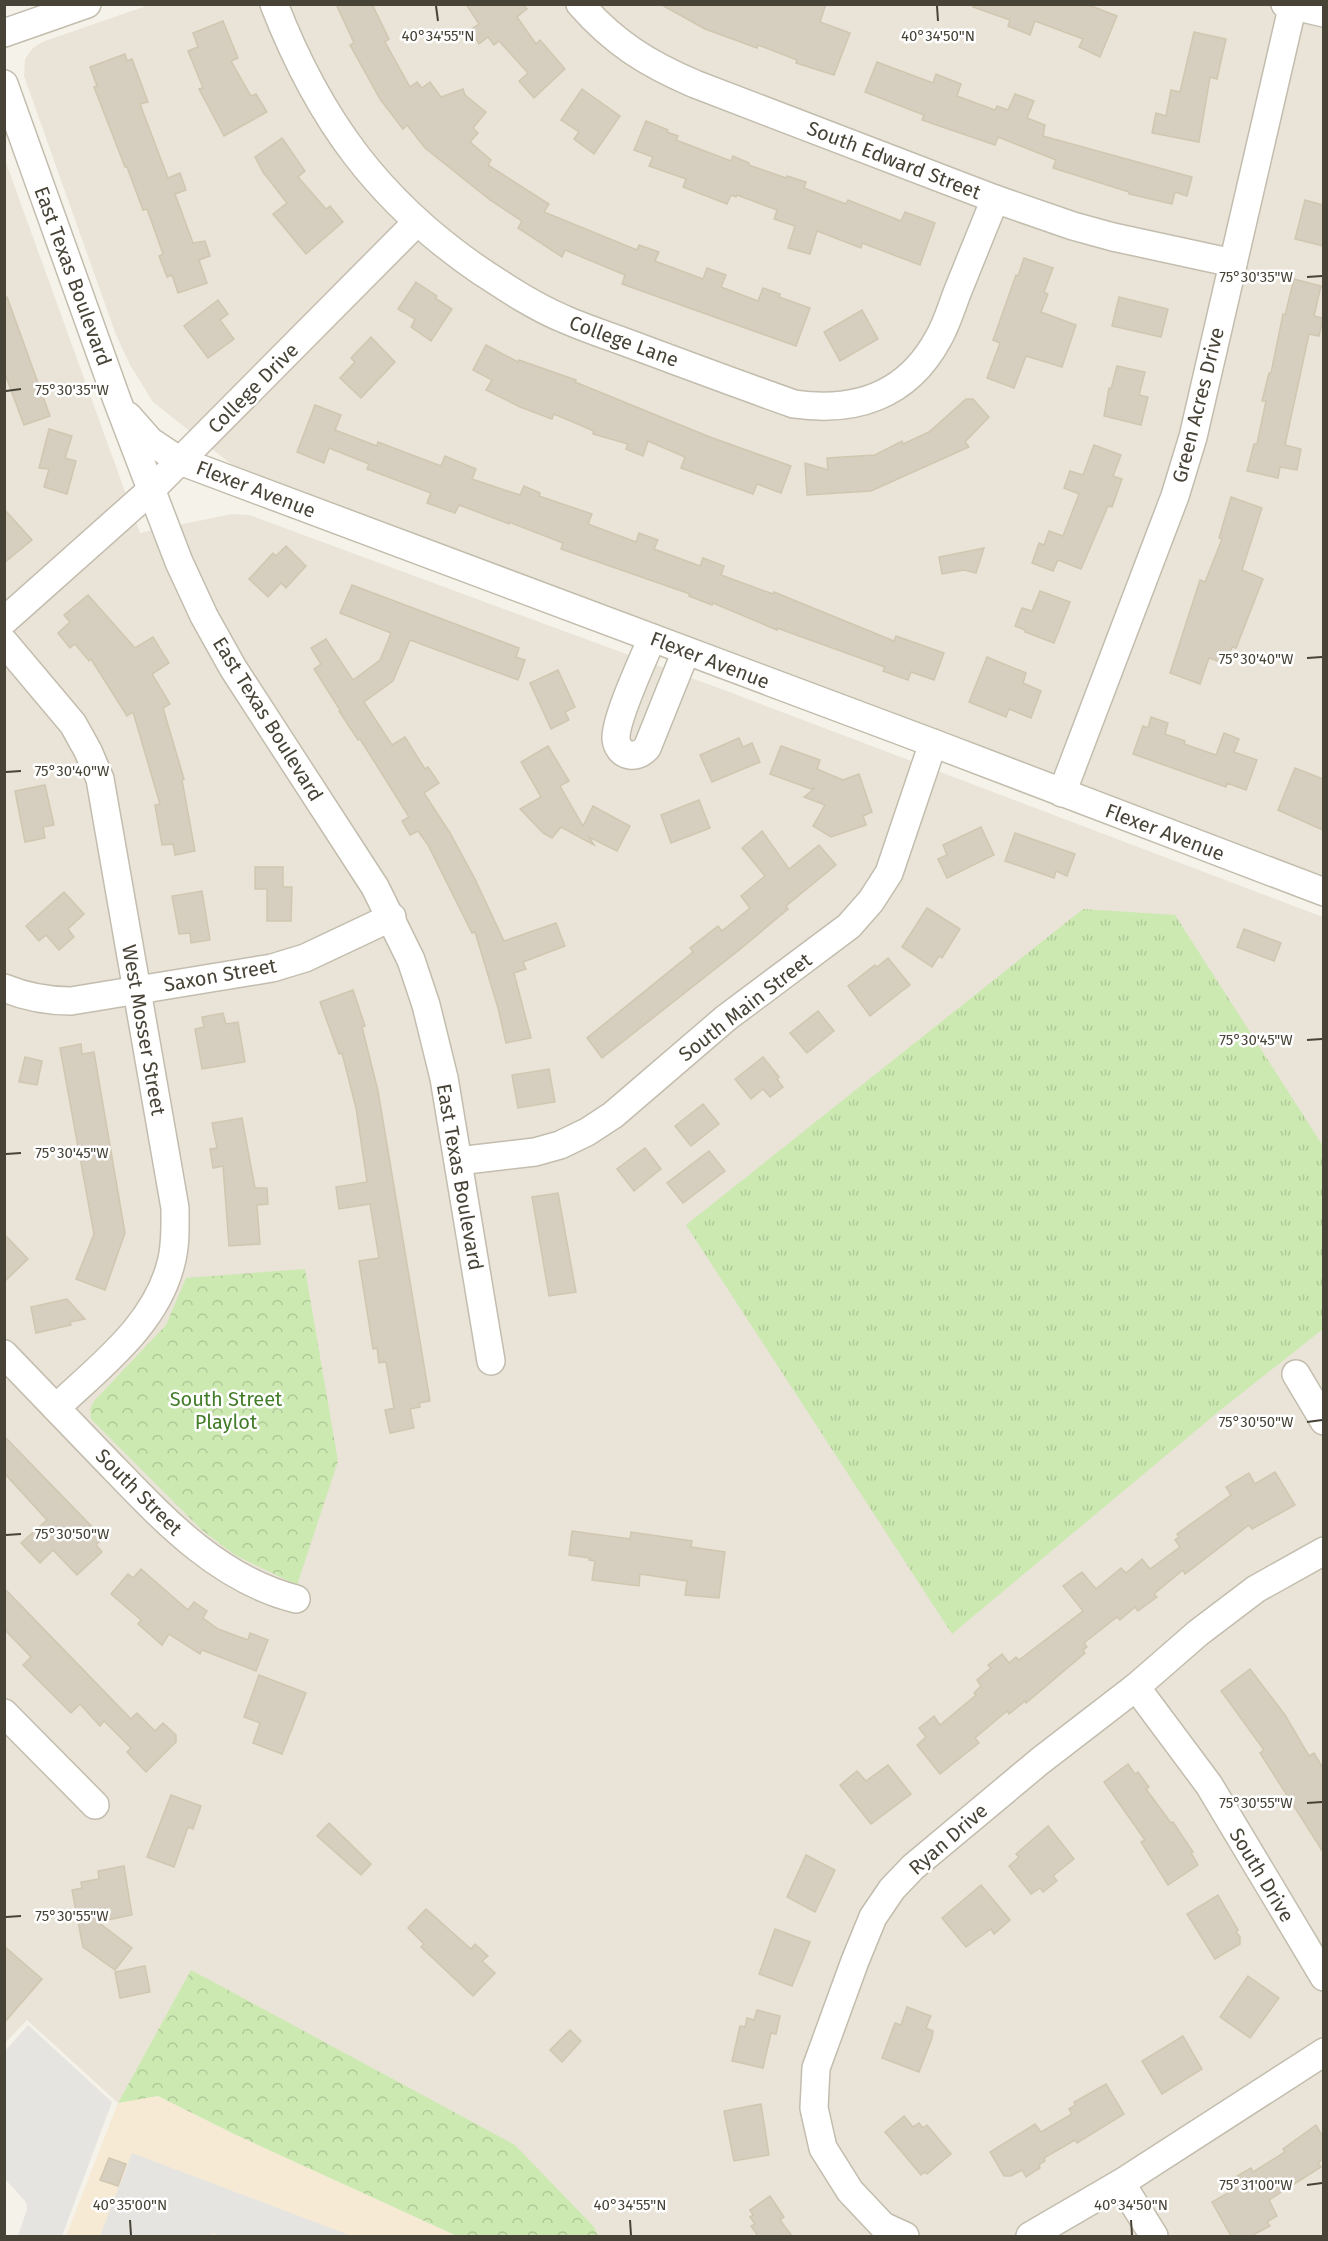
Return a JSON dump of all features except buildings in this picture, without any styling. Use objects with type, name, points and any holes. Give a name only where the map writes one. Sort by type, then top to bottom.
[{"type":"street","points":[[4,33],[87,4]]},
{"type":"street","name":"College Lane","points":[[274,4],[306,78],[331,121],[359,161],[393,199],[453,252],[506,288],[563,319],[794,404],[820,408],[842,407],[864,402],[888,392],[906,379],[924,361],[939,338],[995,199]]},
{"type":"street","name":"South Edward Street","points":[[580,4],[598,25],[627,49],[660,69],[995,199],[1113,237],[1233,263]]},
{"type":"street","points":[[1290,5],[1323,13]]},
{"type":"street","name":"Green Acres Drive","points":[[1062,793],[1175,496],[1193,436],[1290,5]]},
{"type":"street","name":"East Texas Boulevard","points":[[4,84],[150,491],[178,562],[233,668],[375,887],[392,916],[411,960],[426,1005],[444,1078],[491,1360]]},
{"type":"street","name":"College Drive","points":[[4,621],[150,491],[417,222]]},
{"type":"street","name":"Flexer Avenue","points":[[117,400],[132,422],[150,441],[180,461],[933,743],[1323,892]]},
{"type":"street","points":[[652,638],[617,728],[617,746],[623,753],[629,755],[642,753],[647,748],[687,651]]},
{"type":"street","name":"West Mosser Street","points":[[4,642],[73,724],[88,750],[100,779],[175,1208],[175,1236],[171,1262],[163,1289],[150,1313],[133,1335],[56,1408]]},
{"type":"street","name":"South Main Street","points":[[458,1161],[535,1152],[560,1145],[587,1132],[613,1115],[726,1017],[849,926],[871,901],[889,873],[933,743]]},
{"type":"street","name":"Saxon Street","points":[[4,988],[24,996],[50,1001],[71,1001],[272,968],[305,958],[392,916]]},
{"type":"street","name":"South Street","points":[[4,1354],[164,1520],[194,1546],[226,1568],[260,1587],[296,1599]]},
{"type":"street","points":[[1296,1374],[1323,1421]]},
{"type":"street","name":"Ryan Drive","points":[[905,2236],[883,2226],[850,2191],[823,2148],[814,2108],[816,2068],[873,1917],[892,1889],[913,1867],[1014,1782],[1256,1589],[1323,1551]]},
{"type":"street","name":"South Drive","points":[[1136,1687],[1209,1785],[1323,1977]]},
{"type":"street","points":[[4,1713],[95,1805]]},
{"type":"street","points":[[1030,2236],[1121,2183],[1323,2052]]},
{"type":"street","points":[[1121,2183],[1154,2236]]},
{"type":"shaded area","points":[[152,4],[1323,5],[1323,880],[241,472],[153,402],[130,365],[116,335],[24,76],[25,59],[32,49],[42,42]]},
{"type":"shaded area","points":[[4,157],[140,533],[232,514],[249,515],[724,690],[1323,917],[1323,2236],[598,2236],[594,2227],[191,1971],[118,2103],[27,2020],[5,2043]]},
{"type":"shaded area","points":[[28,2025],[112,2102],[62,2236],[18,2236],[27,2209],[26,2202],[5,2179],[5,2051]]},
{"type":"shaded area","points":[[158,2096],[234,2134],[457,2236],[66,2236],[118,2103]]},
{"type":"shaded area","points":[[132,2153],[352,2236],[220,2236],[212,2233],[210,2236],[100,2236]]},
{"type":"green space","points":[[1083,909],[1175,915],[1323,1146],[1323,1329],[1218,1412],[952,1634],[686,1225]]},
{"type":"green space","name":"South Street Playlot","points":[[305,1269],[338,1461],[297,1585],[235,1555],[202,1530],[91,1419],[90,1409],[94,1401],[166,1325],[186,1278]]},
{"type":"green space","points":[[191,1970],[515,2145],[594,2227],[598,2236],[457,2236],[234,2134],[158,2096],[118,2103]]}]
